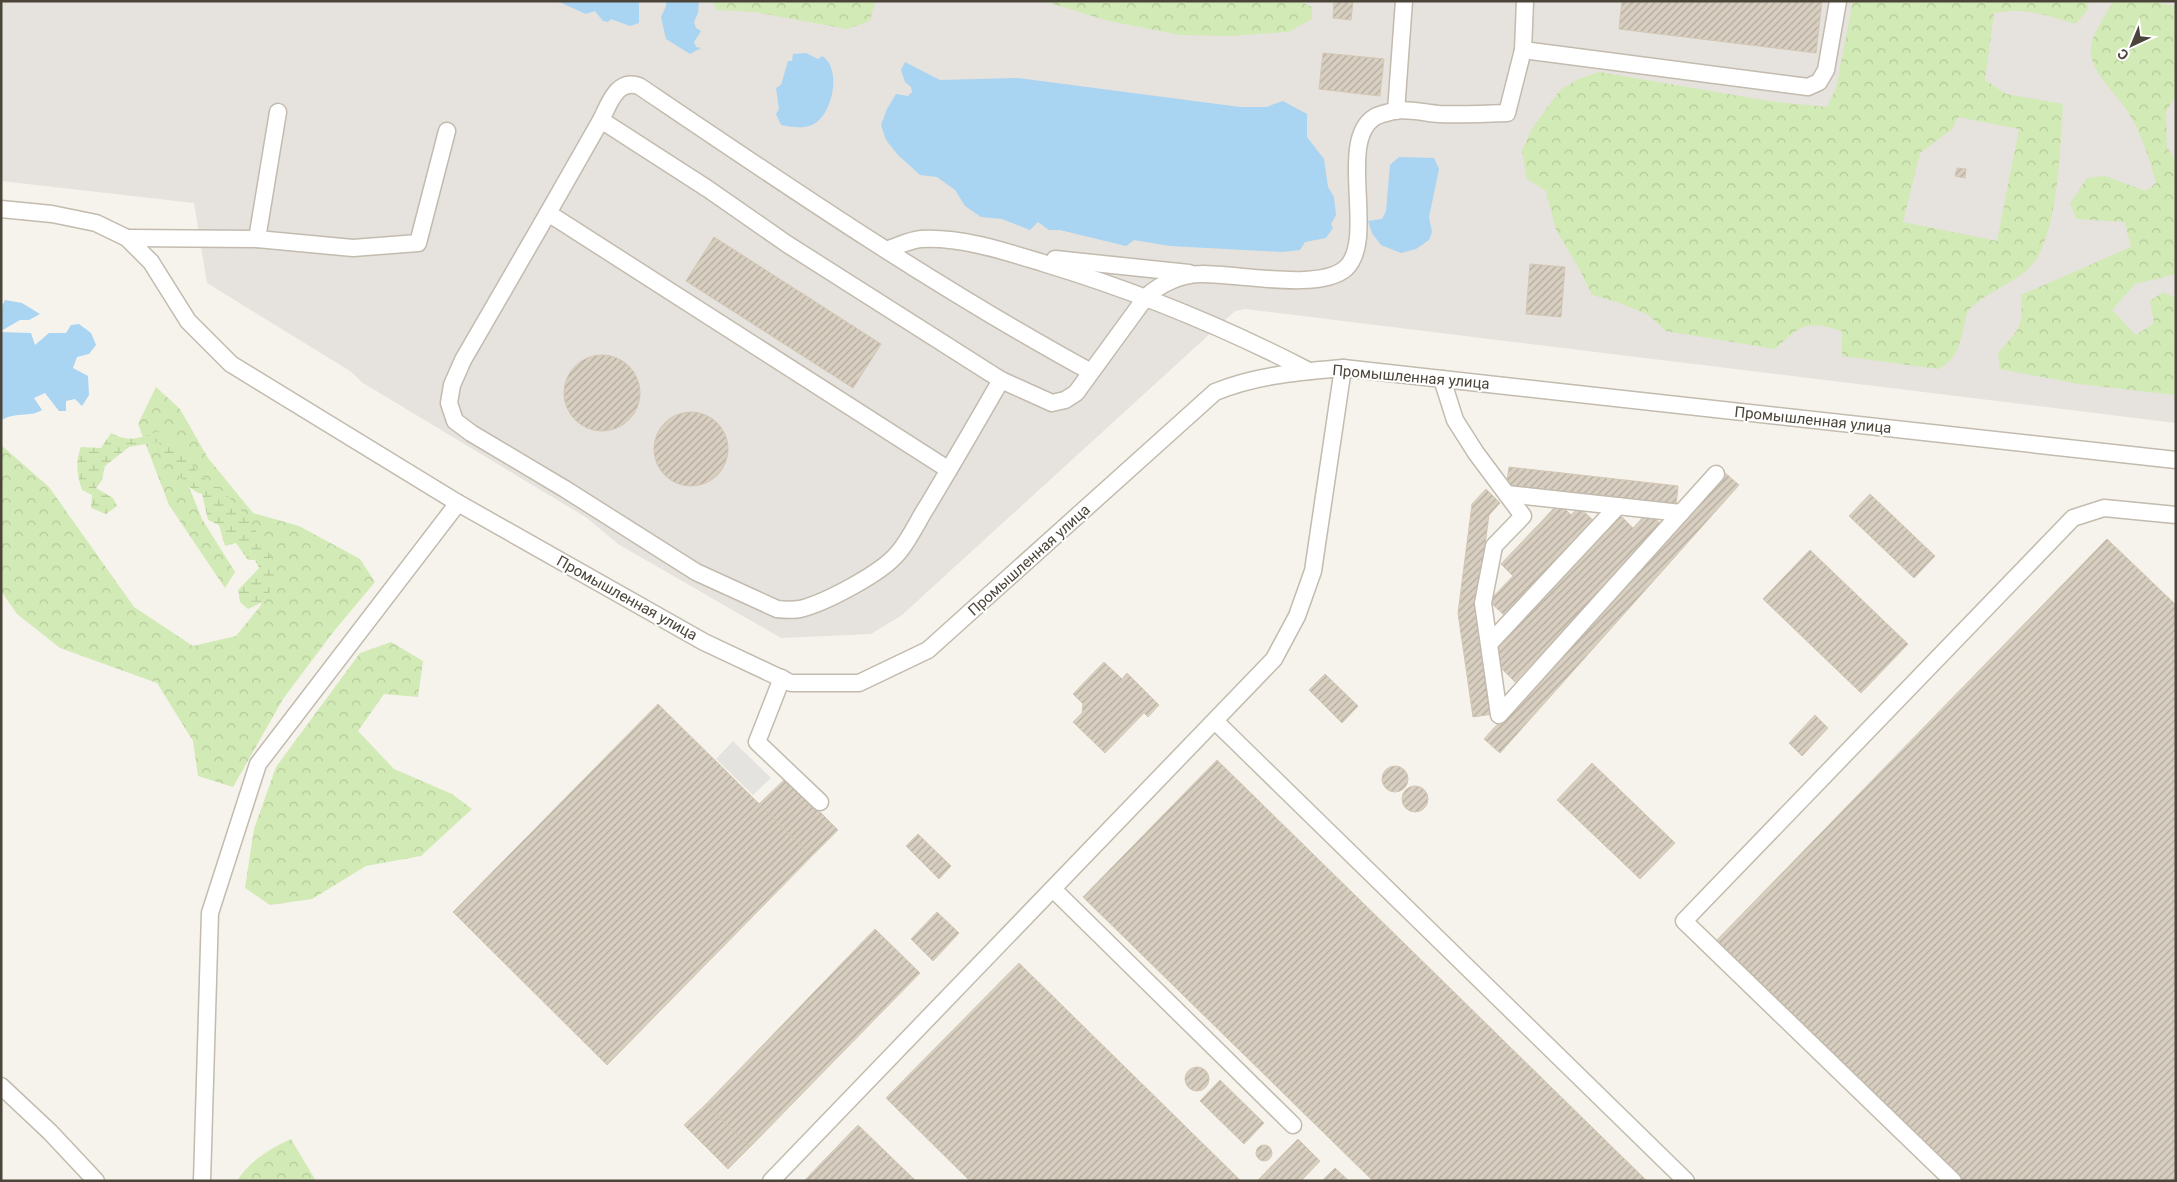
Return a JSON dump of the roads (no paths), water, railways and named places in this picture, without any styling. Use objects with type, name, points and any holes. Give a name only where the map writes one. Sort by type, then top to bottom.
[{"type":"street","points":[[1396,111],[1404,1]]},
{"type":"street","points":[[1016,254],[1199,274],[1304,280],[1327,277],[1346,268],[1354,257],[1359,229],[1356,177],[1361,138],[1366,125],[1376,116],[1396,111],[1440,114],[1507,114],[1523,50],[1526,1]]},
{"type":"street","points":[[1523,50],[1808,87],[1819,82],[1826,70],[1838,1]]},
{"type":"street","points":[[1001,380],[899,553],[884,568],[800,609],[777,609],[696,572],[532,469],[470,433],[455,421],[449,403],[452,384],[478,332],[602,120],[613,96],[622,86],[632,84],[640,86],[779,180],[1004,324],[1091,372]]},
{"type":"street","points":[[257,239],[278,112]]},
{"type":"street","points":[[602,120],[708,189],[787,244],[1001,380],[1052,403],[1065,400],[1076,392],[1146,297],[1154,290],[1175,279],[1199,274]]},
{"type":"street","points":[[127,238],[257,239],[353,248],[418,243],[447,131]]},
{"type":"street","name":"Промышленная улица","points":[[1,209],[52,214],[96,223],[127,238],[150,262],[188,321],[231,364],[458,503],[704,642],[790,682],[859,683],[928,650],[1215,392],[1242,382],[1283,373],[1343,368],[2176,460]]},
{"type":"street","points":[[548,213],[948,470]]},
{"type":"street","points":[[888,249],[918,239],[953,240],[1016,254],[1114,284],[1250,340],[1309,371]]},
{"type":"street","points":[[771,1181],[1274,659],[1297,616],[1312,571],[1343,368]]},
{"type":"street","points":[[1442,379],[1455,420],[1476,453],[1523,516]]},
{"type":"street","points":[[1541,498],[1494,546],[1482,603],[1500,715],[1716,474]]},
{"type":"street","points":[[1507,494],[1681,513]]},
{"type":"street","points":[[202,1181],[210,913],[258,764],[458,503]]},
{"type":"street","points":[[1489,644],[1618,506]]},
{"type":"street","points":[[1953,1181],[1684,921],[2072,518],[2104,508],[2176,515]]},
{"type":"street","points":[[782,678],[757,742],[820,802]]},
{"type":"street","points":[[1215,721],[1686,1181]]},
{"type":"street","points":[[1053,889],[1294,1125]]},
{"type":"street","points":[[1,1086],[50,1132],[96,1181]]},
{"type":"water","points":[[557,1],[639,1],[639,23],[630,26],[611,19],[608,22],[603,21],[595,11],[586,14]]},
{"type":"water","points":[[666,1],[699,1],[698,13],[694,22],[696,28],[701,31],[694,42],[696,47],[701,48],[690,54],[666,39],[661,17]]},
{"type":"water","points":[[806,53],[818,59],[822,56],[828,62],[832,71],[833,81],[829,103],[825,113],[812,125],[792,127],[781,125],[776,114],[779,109],[776,88],[781,85],[788,61],[792,61],[793,54]]},
{"type":"water","points":[[905,62],[940,80],[1018,78],[1240,107],[1266,107],[1283,101],[1307,114],[1307,137],[1324,159],[1328,187],[1334,197],[1336,215],[1331,224],[1333,228],[1326,238],[1305,242],[1300,250],[1282,252],[1170,246],[1134,240],[1126,246],[1060,230],[1049,230],[1038,222],[1030,230],[1002,219],[981,217],[965,206],[955,190],[937,177],[920,175],[898,155],[886,140],[881,125],[887,109],[896,94],[908,96],[912,92],[911,87],[905,82],[901,70]]},
{"type":"water","points":[[1399,157],[1434,158],[1439,169],[1429,217],[1432,232],[1429,240],[1416,249],[1401,253],[1381,245],[1372,233],[1368,221],[1382,219],[1386,211],[1390,165]]},
{"type":"water","points":[[5,300],[22,303],[40,314],[29,320],[20,320],[1,331],[1,308]]},
{"type":"water","points":[[79,324],[91,333],[96,345],[89,354],[77,357],[73,368],[88,376],[89,395],[82,406],[75,399],[66,401],[66,411],[59,411],[45,393],[34,398],[42,410],[32,414],[11,416],[1,421],[1,332],[31,333],[35,345],[49,333],[66,333],[71,325]]}]
